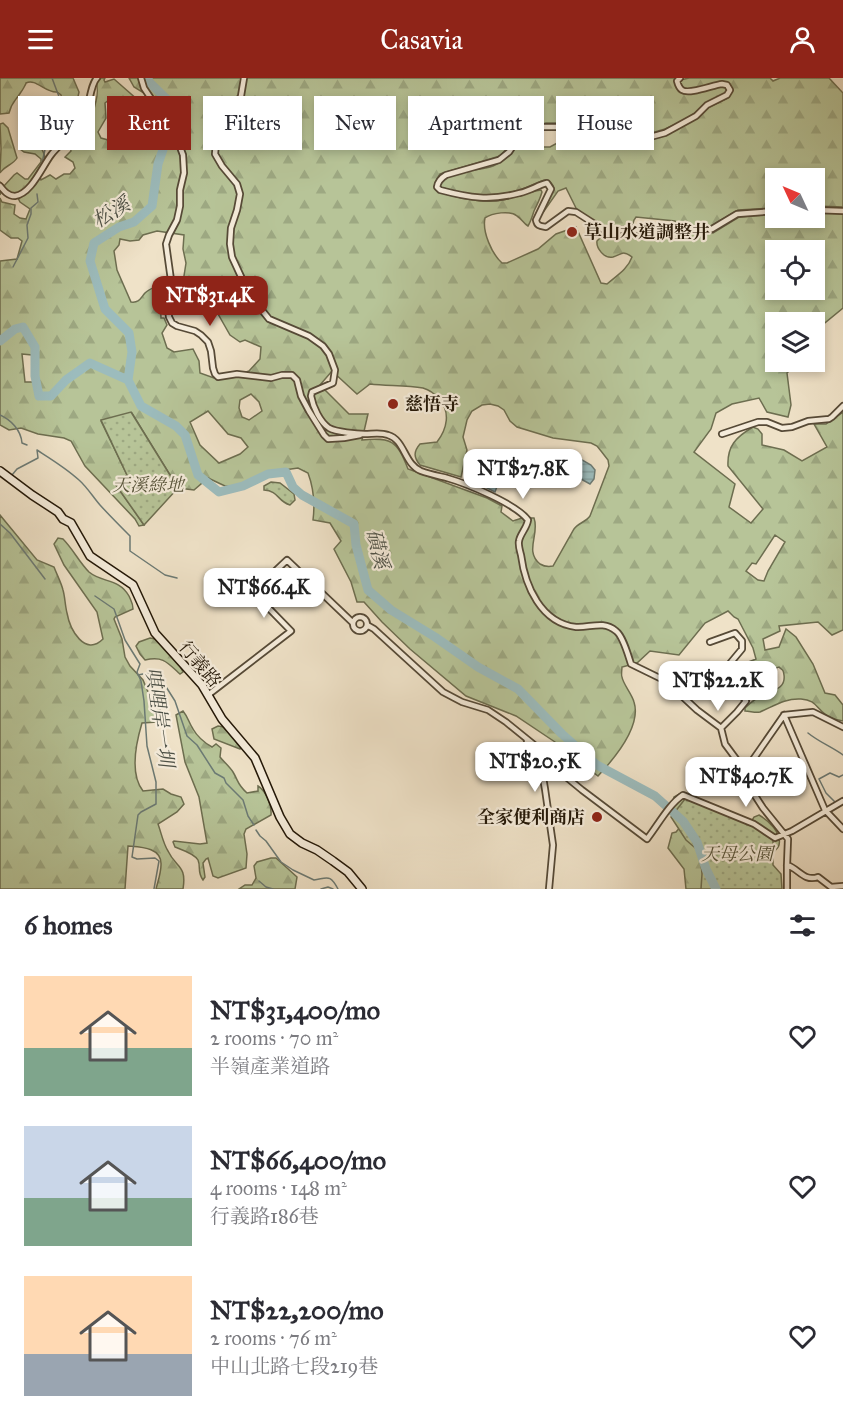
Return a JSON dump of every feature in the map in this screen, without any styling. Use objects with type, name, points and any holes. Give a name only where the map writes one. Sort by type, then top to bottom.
[{"type":"street","points":[[0,186],[7,194],[18,195],[36,180],[52,154],[81,123],[90,104],[93,82],[97,78]]},
{"type":"street","points":[[141,78],[144,88],[154,103],[158,119],[177,139],[183,155],[184,173],[180,190],[180,206],[177,220],[166,244],[171,280],[168,309],[172,323],[195,331],[208,342],[213,368],[218,377],[237,374],[271,378],[292,375],[297,380],[301,396],[309,411],[328,439],[377,433],[389,435],[398,440],[411,465],[419,471],[450,479],[494,497],[524,514],[528,520],[519,541],[522,567],[532,594],[548,615],[564,624],[578,627],[603,624],[614,629],[619,633],[630,664],[676,686],[694,708],[721,728],[725,744],[745,771],[754,794],[789,841],[788,889]]},
{"type":"street","points":[[244,78],[241,96],[216,143],[215,154],[237,184],[240,194],[231,228],[232,257],[249,294],[269,319],[309,336],[323,346],[329,354],[335,370],[333,384],[311,394],[316,411],[325,425],[333,430],[363,434]]},
{"type":"street","points":[[680,78],[677,81],[678,86],[688,92],[722,84],[727,85],[730,90],[727,96],[707,105],[696,116],[684,123],[665,133],[632,142],[615,140],[609,136],[571,128],[539,127],[529,130],[519,137],[509,152],[499,160],[446,175],[438,182],[437,188],[481,199],[520,193],[547,183],[551,189],[536,220],[537,224],[546,227],[568,211],[576,212],[604,230],[712,229],[737,214],[765,212]]},
{"type":"street","points":[[825,210],[843,211]]},
{"type":"street","points":[[722,434],[763,421],[787,428],[808,421],[829,419],[843,406]]},
{"type":"street","name":"行義路","points":[[0,471],[71,523],[90,556],[133,585],[155,633],[202,685],[222,719],[255,758],[280,817],[290,834],[333,861],[362,889]]},
{"type":"street","points":[[208,694],[291,631],[253,592],[286,560],[344,615],[354,620]]},
{"type":"street","points":[[366,627],[365,618],[360,616],[354,620],[353,627],[357,631],[366,627],[374,629],[443,692],[462,702],[488,710],[506,722],[543,752],[582,790],[647,839],[665,814],[683,795],[754,824],[775,838],[843,801]]},
{"type":"street","points":[[710,642],[735,633],[741,641],[742,649],[727,667],[726,674],[746,701],[721,728]]},
{"type":"street","points":[[745,771],[784,715],[813,712],[843,727]]},
{"type":"street","points":[[784,715],[825,810],[843,829]]},
{"type":"street","points":[[525,738],[541,766],[545,789],[553,845],[549,889]]},
{"type":"street","points":[[787,865],[804,877],[812,879],[818,877],[831,887],[843,886]]},
{"type":"green space","points":[[0,78],[73,78],[79,92],[78,96],[61,96],[33,82],[26,83],[9,113],[0,114]]},
{"type":"green space","points":[[99,78],[105,78],[105,82],[114,79],[133,96],[107,96],[106,118],[98,132],[101,138],[107,140],[107,150],[191,150],[191,96],[146,96],[134,87],[129,78],[677,78],[681,91],[689,94],[726,87],[725,94],[681,122],[654,132],[654,96],[556,96],[556,123],[544,124],[544,96],[408,96],[408,150],[505,150],[500,156],[440,174],[436,182],[436,190],[469,200],[487,201],[503,200],[541,190],[528,226],[519,217],[510,213],[485,218],[486,236],[495,254],[502,263],[507,263],[538,249],[556,234],[576,227],[601,283],[607,284],[625,269],[632,257],[624,253],[613,257],[604,255],[597,244],[601,237],[713,233],[739,217],[765,215],[765,228],[825,228],[825,213],[843,214],[843,308],[825,323],[825,312],[765,312],[765,372],[788,372],[791,405],[788,417],[767,412],[759,398],[732,404],[716,413],[711,429],[694,452],[735,484],[729,507],[751,523],[763,509],[728,466],[729,453],[734,443],[753,427],[762,434],[762,445],[784,450],[802,461],[827,447],[814,424],[826,424],[843,412],[843,630],[832,635],[818,622],[779,626],[780,631],[763,639],[765,650],[779,647],[786,629],[796,637],[813,664],[825,693],[835,695],[843,705],[843,721],[829,717],[813,703],[801,699],[785,701],[760,712],[745,711],[745,708],[755,700],[780,687],[783,684],[784,675],[779,667],[757,674],[758,679],[747,685],[741,681],[735,670],[756,659],[738,619],[728,611],[705,623],[679,655],[650,651],[637,663],[622,667],[623,680],[634,702],[634,722],[625,742],[598,776],[574,758],[561,758],[554,750],[555,742],[516,716],[466,696],[410,649],[364,602],[357,602],[351,582],[334,549],[341,541],[330,523],[313,520],[312,485],[308,473],[298,468],[277,471],[231,487],[208,478],[194,490],[178,488],[132,413],[101,421],[127,475],[116,485],[144,525],[139,526],[85,466],[71,441],[21,428],[9,430],[0,425],[0,261],[17,259],[22,241],[18,238],[11,238],[0,230],[0,198],[2,202],[15,205],[14,214],[26,219],[30,209],[18,198],[40,177],[41,180],[50,175],[56,179],[64,174],[70,174],[75,168],[73,162],[65,157],[71,150],[95,150],[96,81]],"holes":[[[157,231],[184,235],[183,249],[186,263],[181,295],[182,304],[189,310],[211,308],[218,314],[230,335],[240,342],[245,340],[261,347],[260,359],[249,371],[235,376],[214,378],[200,373],[199,361],[193,349],[174,352],[167,348],[162,333],[167,325],[164,318],[161,318],[157,286],[146,292],[138,301],[131,302],[117,270],[114,251],[120,239],[139,240],[143,235]],[[22,354],[32,355],[34,382],[25,382]],[[332,371],[357,394],[370,384],[410,386],[430,391],[443,404],[446,415],[445,426],[437,442],[420,444],[416,450],[416,460],[420,465],[461,477],[467,450],[463,437],[467,420],[472,411],[482,405],[490,404],[504,410],[510,421],[517,427],[553,438],[591,443],[597,446],[608,460],[609,466],[590,516],[574,529],[553,566],[548,567],[540,564],[533,554],[534,518],[513,521],[501,512],[502,506],[487,498],[408,469],[397,447],[392,443],[380,439],[362,440],[368,414],[349,414],[320,385]],[[251,394],[259,402],[262,411],[249,420],[242,417],[239,408],[240,400]],[[208,411],[228,434],[241,438],[248,447],[240,454],[219,463],[200,445],[190,422]],[[775,535],[785,542],[764,581],[758,580],[746,571],[752,563],[756,564]]]},
{"type":"green space","points":[[770,78],[773,81],[780,78],[829,78],[843,93],[843,207],[825,206],[825,168],[765,168],[765,209],[738,210],[711,226],[677,226],[675,221],[636,217],[632,227],[604,226],[577,210],[566,188],[558,191],[544,211],[554,189],[547,180],[514,191],[484,196],[460,193],[439,185],[449,176],[496,165],[513,150],[544,150],[544,147],[556,144],[556,150],[654,150],[654,138],[667,134],[709,107],[728,98],[732,91],[729,85],[688,91],[680,86],[680,80]]},
{"type":"green space","points":[[3,123],[8,128],[17,158],[0,173],[0,124]]},
{"type":"green space","points":[[21,150],[42,150],[45,162],[25,189],[13,194],[1,191],[0,195],[0,182],[4,186],[17,173],[28,179],[41,162],[35,154]]},
{"type":"green space","name":"天溪綠地","points":[[131,412],[178,488],[144,525],[116,485],[127,475],[101,420]]},
{"type":"green space","points":[[271,482],[280,483],[294,494],[295,500],[290,505],[273,492],[264,490],[264,486]]},
{"type":"green space","points":[[0,515],[37,560],[54,567],[62,587],[71,627],[84,643],[96,644],[103,639],[97,612],[64,565],[54,544],[58,538],[67,543],[89,572],[120,586],[129,596],[133,609],[114,619],[122,639],[125,657],[143,680],[151,699],[160,709],[162,718],[157,722],[142,723],[136,749],[136,776],[143,791],[163,789],[181,797],[184,804],[177,812],[158,824],[166,848],[182,871],[183,889],[156,889],[161,868],[158,855],[149,849],[128,846],[125,889],[0,889]]},
{"type":"green space","points":[[150,638],[155,639],[170,654],[183,672],[180,674],[161,660],[145,660],[136,646],[139,642]]},
{"type":"green space","points":[[183,711],[201,739],[212,747],[216,744],[221,748],[220,757],[232,770],[244,790],[247,793],[258,791],[258,786],[266,795],[271,807],[271,815],[246,829],[244,834],[247,854],[246,868],[218,878],[213,876],[208,858],[203,863],[205,877],[203,880],[198,860],[188,852],[175,847],[173,842],[207,843],[199,797],[185,762],[176,715]]},
{"type":"green space","points":[[218,726],[224,727],[241,746],[240,749],[214,739],[212,729]]},
{"type":"green space","name":"天母公園","points":[[681,793],[748,827],[754,817],[759,815],[776,832],[779,840],[778,846],[743,889],[686,889],[684,869],[668,848],[672,833],[682,825],[672,803],[674,797]]},
{"type":"green space","name":"天母公園","points":[[685,799],[754,824],[773,837],[773,865],[781,874],[782,889],[701,889],[700,852],[686,840],[671,817]]},
{"type":"green space","points":[[276,858],[297,877],[295,889],[239,889],[245,885],[252,885],[256,878],[254,866],[257,862]]},
{"type":"water","points":[[556,454],[569,458],[577,457],[591,465],[595,470],[594,479],[590,484],[581,479],[565,468],[569,462],[563,458],[561,460],[555,456]]},
{"type":"water","points":[[465,460],[501,476],[495,492],[465,477]]},
{"type":"waterway","points":[[29,185],[42,163],[48,136],[60,124],[62,115],[61,102],[52,78]]},
{"type":"waterway","name":"松溪","points":[[128,380],[132,352],[129,333],[105,309],[90,261],[94,243],[119,227],[134,222],[152,206],[158,164],[177,109],[149,82],[148,78]]},
{"type":"waterway","points":[[13,267],[28,238],[27,225],[31,208],[38,202],[37,194]]},
{"type":"waterway","name":"磺溪","points":[[0,341],[15,329],[23,327],[35,347],[35,376],[39,396],[51,396],[66,380],[90,363],[128,380],[141,406],[176,426],[185,435],[198,475],[219,492],[243,486],[268,474],[286,472],[293,487],[302,495],[354,524],[356,545],[368,590],[391,610],[478,667],[518,689],[562,734],[597,765],[655,796],[683,821],[697,842],[716,889]]},
{"type":"waterway","points":[[0,415],[15,426],[22,443],[27,445]]},
{"type":"waterway","points":[[12,475],[17,469],[38,458],[37,450],[85,486],[130,536],[130,551],[165,575],[177,578]]},
{"type":"waterway","points":[[0,524],[10,533],[45,579]]},
{"type":"waterway","name":"唭哩岸一圳","points":[[95,596],[114,609],[125,640],[140,664],[137,672],[144,701],[147,746],[156,782],[156,804],[138,815],[132,857],[155,858],[159,861],[154,889]]},
{"type":"waterway","points":[[138,675],[148,673],[156,678]]},
{"type":"waterway","points":[[163,682],[175,701],[187,736],[197,745],[215,773],[224,778],[243,800],[248,816],[254,825]]},
{"type":"waterway","points":[[808,733],[843,755]]},
{"type":"waterway","points":[[836,803],[826,793],[819,779],[830,773],[839,777],[843,775]]},
{"type":"waterway","points":[[256,830],[281,862],[314,880],[331,879],[338,889]]},
{"type":"waterway","points":[[259,881],[273,889]]},
{"type":"waterway","points":[[321,889],[328,887],[333,889]]},
{"type":"place","name":"草山水道調整井","points":[[572,232]]},
{"type":"place","name":"慈悟寺","points":[[393,404]]},
{"type":"place","name":"全家便利商店","points":[[597,817]]}]
